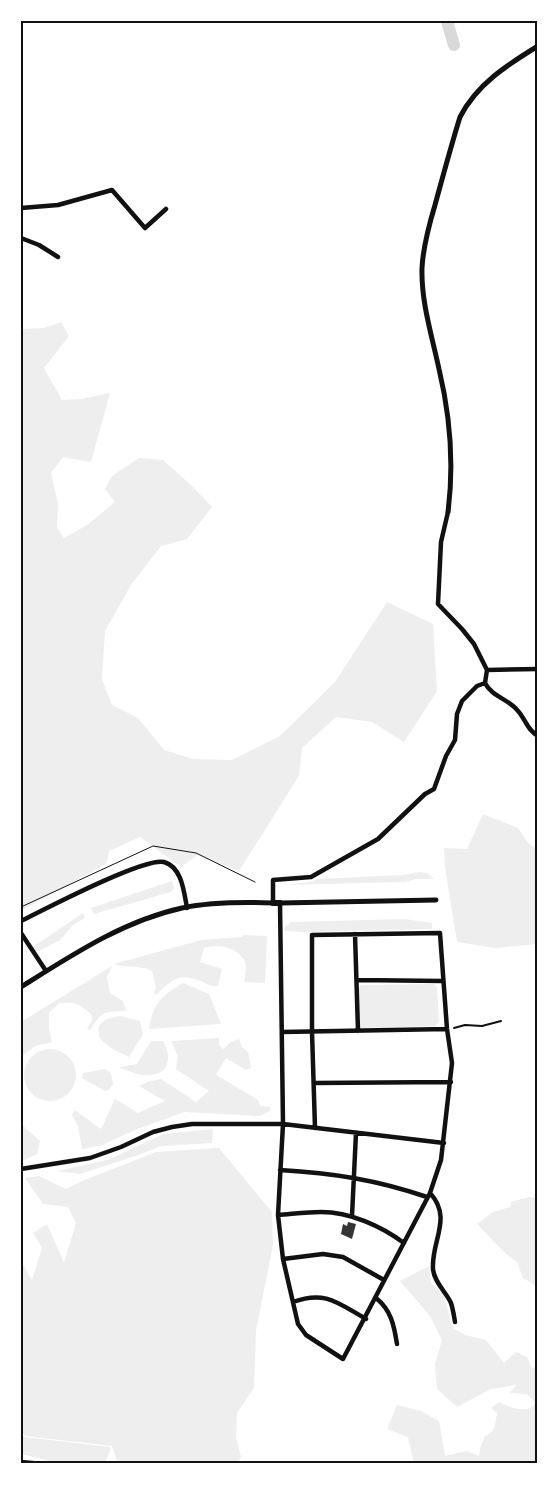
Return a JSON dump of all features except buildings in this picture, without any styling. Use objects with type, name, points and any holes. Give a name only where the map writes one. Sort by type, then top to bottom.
[{"type":"street","points":[[538,46],[484,84],[466,106],[460,117],[427,235],[422,268],[428,322],[440,370],[447,412],[451,486],[448,512],[441,542],[438,604],[474,644],[487,670],[485,683],[489,690],[518,710],[528,729],[538,736]]},
{"type":"street","points":[[21,208],[58,205],[112,190],[145,228],[166,209]]},
{"type":"street","points":[[21,238],[39,245],[58,256]]},
{"type":"street","points":[[487,670],[538,669]]},
{"type":"street","points":[[315,1128],[312,1032],[312,935],[440,933],[447,1030],[452,1063],[441,1160],[428,1195],[344,1359],[306,1335],[298,1324],[283,1259],[278,1215],[283,1124],[282,1032],[277,903],[273,880],[311,877],[378,839],[425,794],[434,789],[455,740],[458,714],[462,701],[477,686],[485,683]]},
{"type":"street","points":[[21,920],[132,868],[157,862],[165,862],[177,872],[182,884],[187,908]]},
{"type":"street","points":[[21,986],[96,941],[133,923],[187,908],[217,904],[436,900]]},
{"type":"street","points":[[21,933],[46,971]]},
{"type":"street","points":[[355,934],[358,1031]]},
{"type":"street","points":[[356,980],[443,981]]},
{"type":"street","points":[[446,1009],[453,1009]]},
{"type":"street","points":[[282,1032],[447,1030]]},
{"type":"street","points":[[314,1083],[451,1082]]},
{"type":"street","points":[[21,1169],[90,1158],[121,1147],[153,1132],[192,1124],[283,1124],[444,1143]]},
{"type":"street","points":[[352,1216],[356,1133]]},
{"type":"street","points":[[280,1170],[323,1172],[354,1177],[428,1195],[439,1206],[440,1218],[440,1232],[433,1254],[433,1271],[450,1302],[455,1322]]},
{"type":"street","points":[[278,1215],[322,1212],[352,1216],[396,1237],[404,1243]]},
{"type":"street","points":[[283,1259],[323,1254],[343,1257],[384,1280]]},
{"type":"street","points":[[293,1302],[320,1296],[366,1319]]},
{"type":"street","points":[[376,1298],[391,1316],[396,1344]]},
{"type":"street","points":[[21,1462],[42,1464]]},
{"type":"lane","points":[[454,1028],[465,1025],[482,1026],[501,1021]]},
{"type":"path","points":[[21,907],[153,846],[196,853],[255,882]]},
{"type":"shaded area","points":[[61,322],[69,336],[44,368],[62,400],[81,399],[110,393],[91,462],[63,457],[51,473],[58,504],[57,528],[64,538],[87,525],[115,502],[105,489],[112,476],[139,458],[163,460],[212,507],[187,539],[161,546],[131,585],[105,631],[102,679],[112,705],[138,718],[164,750],[193,759],[232,760],[280,736],[335,682],[387,602],[433,624],[437,691],[404,742],[372,722],[336,717],[302,748],[299,776],[239,871],[198,855],[181,867],[140,837],[109,851],[107,863],[21,911],[21,329],[44,328]]},
{"type":"shaded area","points":[[483,814],[518,828],[529,844],[538,849],[538,944],[495,948],[457,942],[445,867],[444,848],[467,849]]},
{"type":"shaded area","points":[[419,872],[427,873],[434,879],[416,879],[405,882],[280,885],[312,882],[317,879],[404,875]]},
{"type":"shaded area","points":[[172,881],[174,888],[171,892],[94,914],[91,908]]},
{"type":"shaded area","points":[[83,913],[85,918],[73,925],[60,940],[39,951],[36,951],[33,947]]},
{"type":"shaded area","points":[[405,919],[432,923],[432,929],[303,932],[285,931],[284,928],[291,922]]},
{"type":"shaded area","points":[[244,935],[267,936],[265,983],[244,982],[246,967],[242,957],[233,950],[221,946],[204,948],[200,962],[222,969],[218,986],[211,986],[186,977],[171,982],[156,995],[154,993],[156,987],[152,971],[114,964],[201,940],[241,937]]},
{"type":"shaded area","points":[[112,966],[107,977],[110,993],[123,1001],[126,1011],[108,1012],[101,1015],[90,1030],[87,1029],[92,1020],[91,1014],[77,1004],[59,1003],[49,1013],[49,1028],[52,1042],[35,1046],[21,1057],[21,1022]]},
{"type":"shaded area","points":[[183,983],[209,994],[221,1024],[149,1029],[153,1012],[159,1001]]},
{"type":"shaded area","points":[[434,984],[437,988],[439,1022],[435,1026],[361,1028],[359,1026],[358,989],[361,985]]},
{"type":"shaded area","points":[[120,1016],[140,1021],[143,1034],[129,1057],[110,1047],[99,1036],[102,1022]]},
{"type":"shaded area","points":[[219,1038],[219,1045],[223,1049],[231,1042],[239,1039],[242,1047],[248,1052],[251,1068],[246,1070],[226,1058],[216,1075],[258,1100],[260,1106],[270,1107],[270,1111],[260,1116],[184,1112],[135,1130],[102,1145],[82,1149],[78,1126],[72,1115],[75,1110],[101,1129],[115,1099],[138,1113],[165,1101],[139,1086],[161,1079],[196,1102],[209,1091],[176,1069],[178,1056],[171,1041]]},
{"type":"shaded area","points":[[151,1041],[163,1041],[168,1052],[167,1063],[161,1072],[141,1075],[119,1067],[137,1064]]},
{"type":"shaded area","points":[[50,1049],[64,1053],[72,1061],[76,1075],[72,1089],[64,1097],[50,1101],[36,1097],[28,1089],[24,1075],[28,1061],[36,1053]]},
{"type":"shaded area","points":[[105,1069],[111,1073],[113,1084],[109,1090],[105,1091],[82,1078],[83,1073]]},
{"type":"shaded area","points":[[21,1124],[40,1141],[37,1154],[24,1160],[21,1159]]},
{"type":"shaded area","points":[[213,1129],[212,1143],[161,1146],[80,1174],[58,1171],[110,1159],[163,1134]]},
{"type":"shaded area","points":[[219,1148],[272,1212],[273,1245],[256,1331],[254,1388],[237,1413],[236,1437],[241,1457],[237,1464],[118,1464],[112,1446],[25,1436],[21,1430],[21,1261],[32,1280],[42,1248],[33,1233],[47,1224],[64,1263],[76,1223],[68,1207],[43,1204],[25,1178],[39,1176],[66,1189],[156,1152]]},
{"type":"shaded area","points":[[529,1197],[538,1198],[538,1285],[523,1278],[517,1262],[505,1253],[477,1224],[493,1212],[510,1207],[511,1202]]},
{"type":"shaded area","points":[[429,1266],[431,1283],[443,1294],[453,1328],[465,1335],[486,1340],[504,1363],[516,1352],[527,1357],[532,1369],[538,1363],[538,1464],[414,1464],[408,1437],[387,1429],[397,1405],[421,1411],[439,1421],[445,1456],[466,1451],[479,1456],[485,1436],[493,1430],[495,1424],[497,1413],[491,1408],[499,1402],[513,1408],[528,1409],[535,1403],[527,1394],[510,1393],[516,1385],[491,1389],[457,1407],[437,1389],[435,1364],[442,1340],[430,1316],[400,1281]]},
{"type":"shaded area","points":[[21,1433],[24,1437],[111,1447],[105,1464],[62,1464],[21,1454]]},
{"type":"waterway","points":[[447,21],[454,45]]}]
